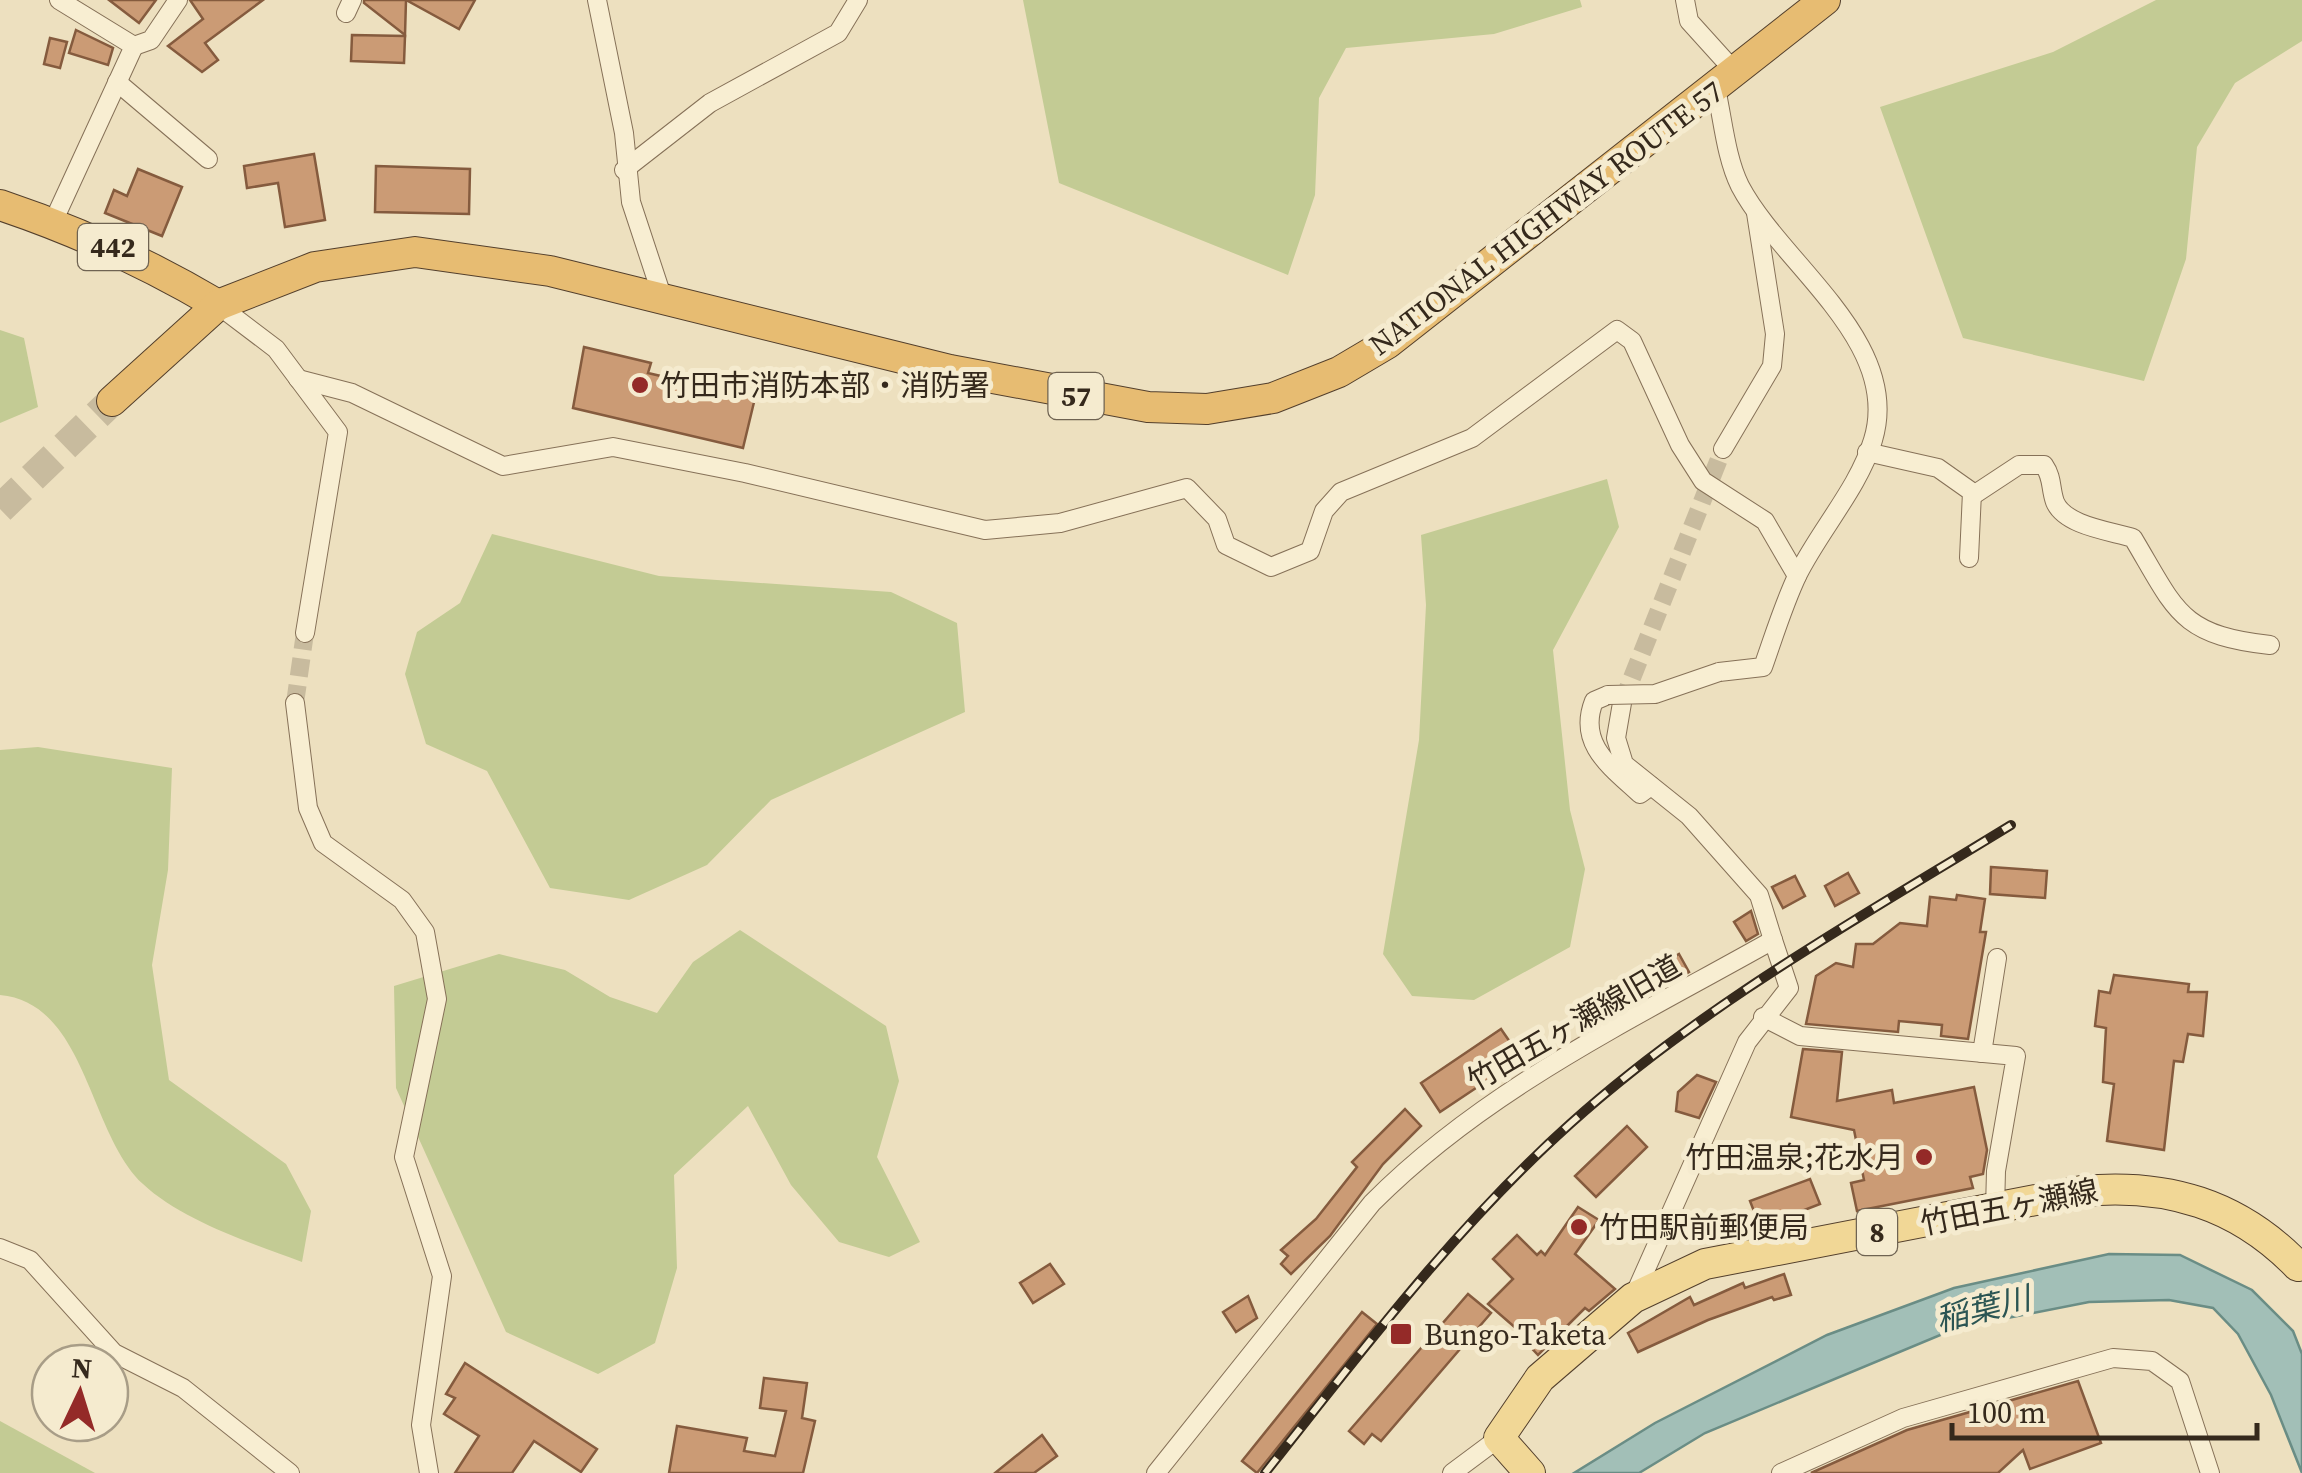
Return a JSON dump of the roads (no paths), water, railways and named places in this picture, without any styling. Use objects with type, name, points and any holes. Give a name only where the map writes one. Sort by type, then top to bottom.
[{"type":"highway","name":"NATIONAL HIGHWAY ROUTE 57","points":[[112,401],[218,305],[315,267],[415,252],[550,270],[826,341],[1105,402],[1207,409],[1261,401],[1339,372],[1388,343],[1825,0]]},
{"type":"highway","name":"442","points":[[0,205],[53,222],[147,263],[218,305]]},
{"type":"main road","name":"竹田五ヶ瀬線","points":[[1499,1438],[1540,1378],[1633,1298],[1705,1264],[2082,1191],[2157,1190],[2228,1212],[2269,1236],[2298,1266],[2302,1264]]},
{"type":"main road","points":[[1499,1438],[1526,1469]]},
{"type":"street","points":[[59,0],[80,5],[134,46]]},
{"type":"street","points":[[53,222],[134,46],[150,40],[178,0]]},
{"type":"street","points":[[597,0],[624,132],[624,170],[664,299]]},
{"type":"street","points":[[624,170],[710,103],[838,33],[858,0]]},
{"type":"street","points":[[1651,786],[1640,794],[1604,761],[1591,742],[1586,725],[1594,701],[1655,694],[1719,672],[1763,667],[1797,576],[1867,452],[1878,406],[1855,334],[1756,212],[1738,181],[1726,81],[1689,20],[1685,0]]},
{"type":"street","points":[[117,82],[208,159]]},
{"type":"street","points":[[1723,450],[1772,366],[1775,334],[1756,212]]},
{"type":"street","points":[[218,305],[276,349],[338,432],[306,633]]},
{"type":"street","points":[[298,378],[352,393],[502,466],[613,447],[745,473],[985,530],[1060,523],[1187,488],[1217,519],[1226,545],[1271,568],[1310,551],[1324,510],[1340,492],[1472,438],[1617,330],[1632,341],[1680,445],[1703,481],[1765,522],[1797,576]]},
{"type":"street","points":[[1867,452],[1938,468],[1972,496]]},
{"type":"street","points":[[1972,496],[2019,465],[2044,465],[2053,477],[2055,502],[2067,517],[2133,538],[2180,615],[2194,627],[2234,641],[2270,645]]},
{"type":"street","points":[[1969,558],[1972,496]]},
{"type":"street","points":[[1615,699],[1616,738],[1624,764],[1689,816],[1760,895],[1789,988],[1747,1042],[1633,1298]]},
{"type":"street","points":[[295,703],[308,808],[323,843],[402,900],[425,932],[437,1000],[404,1157],[442,1276],[421,1425],[429,1473]]},
{"type":"street","name":"竹田五ヶ瀬線旧道","points":[[1156,1473],[1372,1203],[1406,1170],[1509,1090],[1773,940]]},
{"type":"street","points":[[1982,1053],[1997,958]]},
{"type":"street","points":[[1763,1017],[1800,1036],[2016,1056],[1996,1171],[1995,1209]]},
{"type":"street","points":[[0,1248],[30,1260],[114,1352],[183,1388],[290,1473]]},
{"type":"street","points":[[1785,1472],[1903,1418],[2113,1358],[2152,1361],[2180,1381],[2210,1473]]},
{"type":"street","points":[[1452,1473],[1499,1438]]},
{"type":"water","name":"稲葉川","points":[[2109,1254],[2180,1255],[2252,1290],[2293,1331],[2302,1354],[2302,1473],[2271,1395],[2238,1334],[2213,1308],[2169,1300],[2089,1302],[1957,1328],[1705,1433],[1639,1473],[1574,1473],[1655,1423],[1827,1335],[1954,1288]]},
{"type":"tunnel","points":[[0,509],[112,401]]},
{"type":"tunnel","points":[[1622,703],[1723,449]]},
{"type":"tunnel","points":[[295,703],[305,633]]},
{"type":"railway","points":[[1265,1473],[1448,1248],[1570,1124],[1673,1040],[1728,1002],[2011,825]]},
{"type":"place","name":"竹田市消防本部・消防署","points":[[640,385]]},
{"type":"place","name":"竹田温泉;花水月","points":[[1924,1157]]},
{"type":"place","name":"竹田駅前郵便局","points":[[1579,1227]]},
{"type":"place","name":"Bungo-Taketa","points":[[1401,1334]]}]
